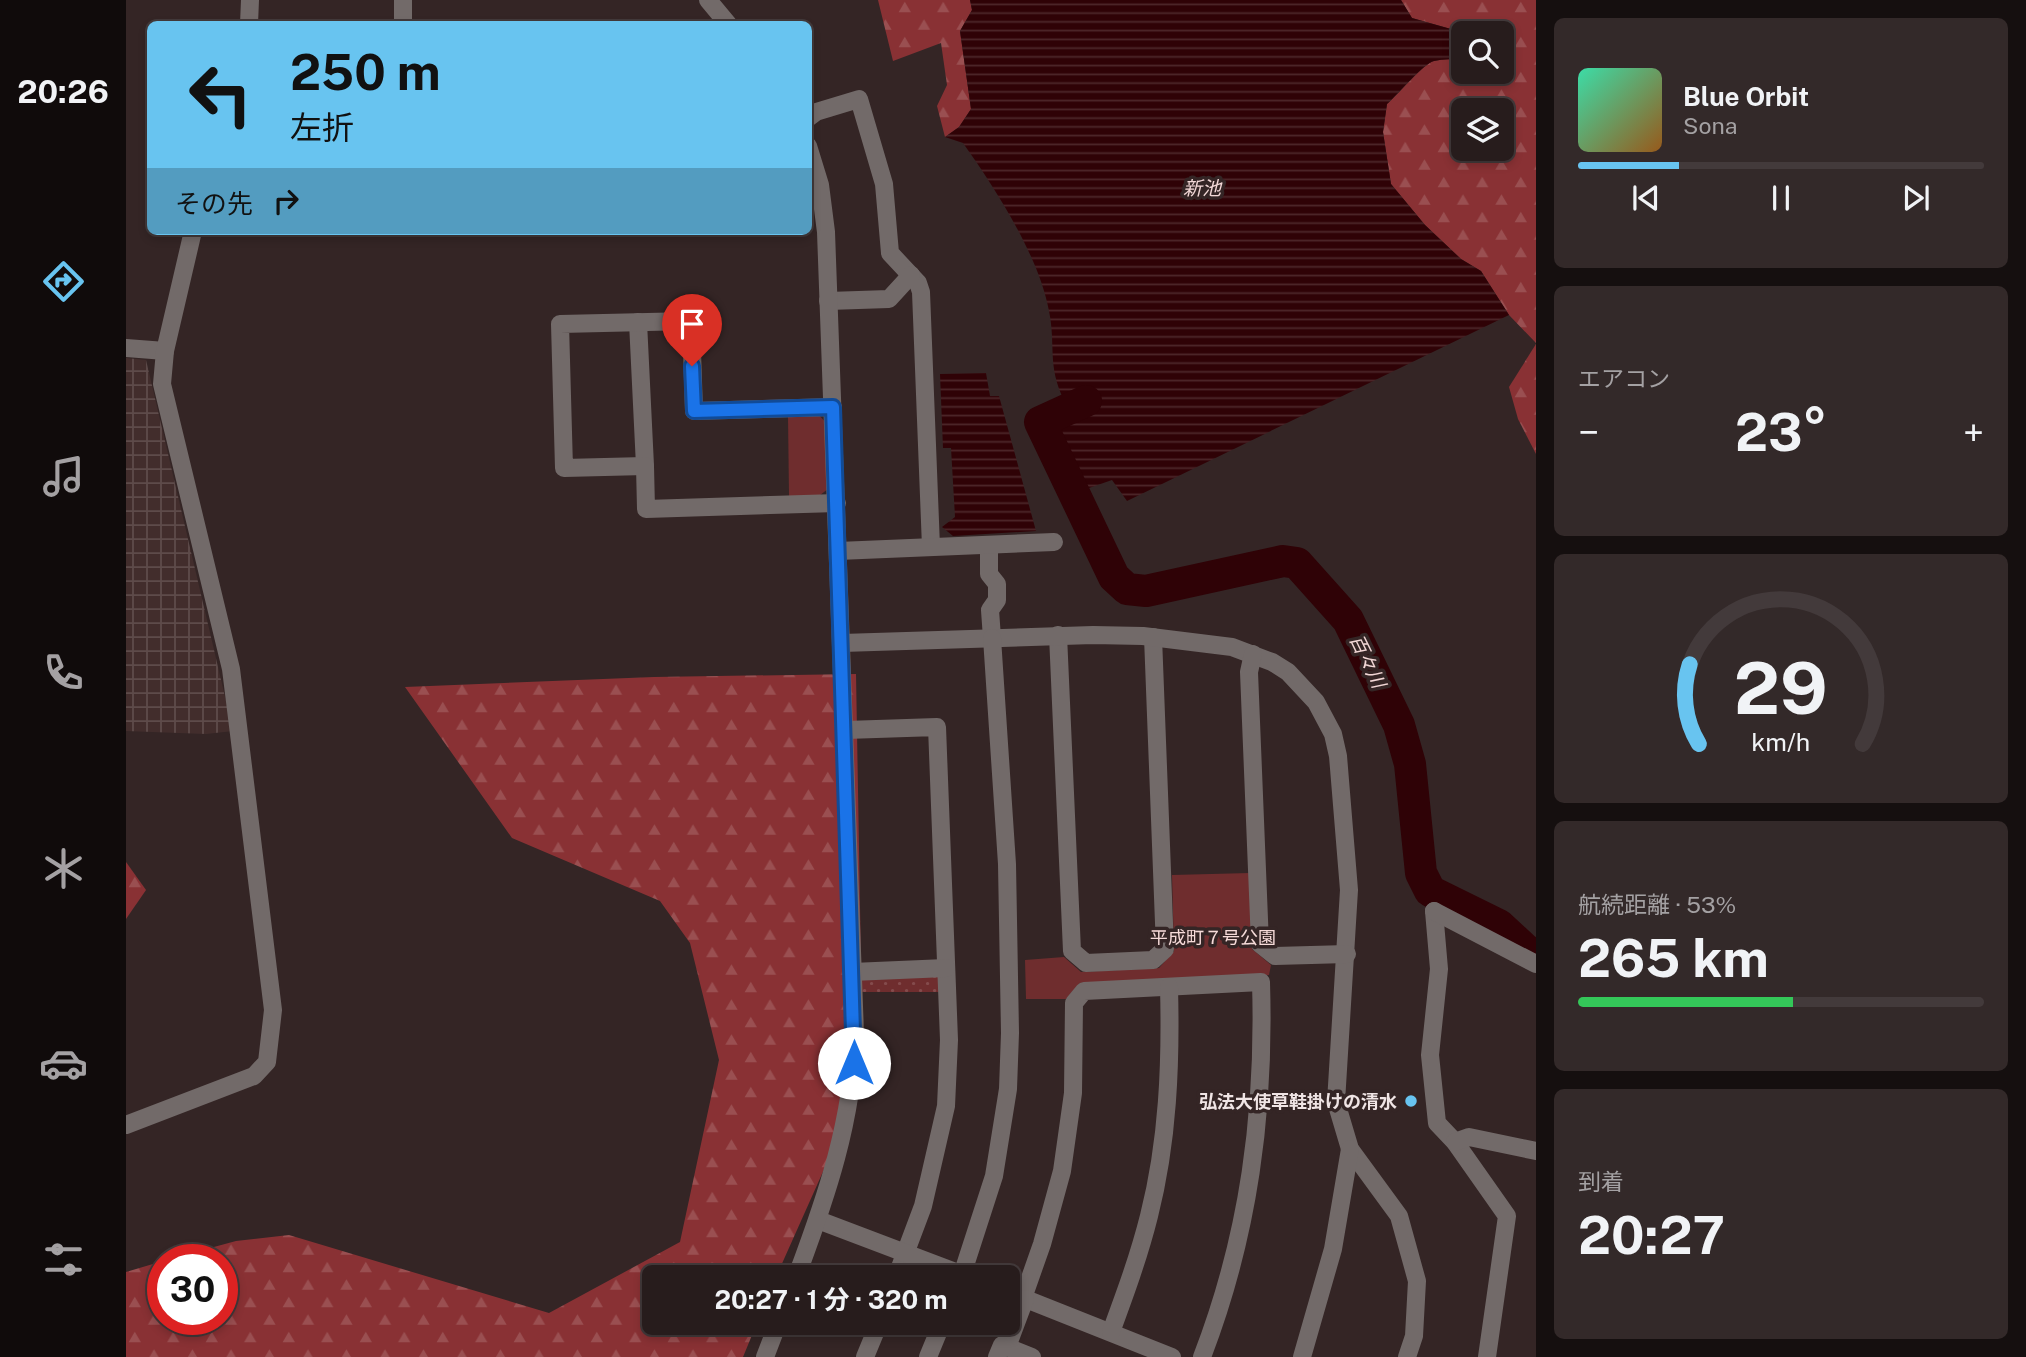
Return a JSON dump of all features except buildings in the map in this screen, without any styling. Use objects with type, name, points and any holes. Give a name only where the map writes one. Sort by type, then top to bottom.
[{"type":"street","points":[[249,21],[250,0]]},
{"type":"street","points":[[403,0],[403,21]]},
{"type":"street","points":[[708,0],[726,21]]},
{"type":"street","points":[[812,115],[859,99],[884,184],[890,253],[918,283],[924,303],[931,547]]},
{"type":"street","points":[[801,1265],[839,1158],[852,1088],[855,1044],[846,730],[824,207],[812,161]]},
{"type":"street","points":[[126,1125],[254,1076],[267,1062],[273,1010],[231,669],[162,383],[165,351],[192,235]]},
{"type":"street","points":[[828,301],[889,299],[911,275]]},
{"type":"street","points":[[645,466],[565,468],[560,324],[691,321],[694,411],[833,407]]},
{"type":"street","points":[[638,323],[646,509],[837,503]]},
{"type":"street","points":[[126,348],[165,351]]},
{"type":"street","points":[[838,551],[1054,542]]},
{"type":"street","points":[[968,1265],[994,1176],[1008,1089],[1010,1033],[1006,853],[990,610],[997,600],[997,584],[989,574],[989,545]]},
{"type":"street","points":[[842,643],[1058,635],[1153,637],[1232,647],[1253,654],[1272,662],[1300,684],[1316,702],[1333,734],[1338,756],[1349,890],[1347,954],[1336,1090],[1339,1116],[1350,1149],[1399,1216],[1417,1281],[1414,1336],[1407,1357]]},
{"type":"street","points":[[1058,635],[1072,951],[1086,963],[1153,960],[1165,948],[1153,637]]},
{"type":"street","points":[[1253,654],[1249,672],[1260,944],[1275,956],[1347,954]]},
{"type":"street","points":[[846,730],[937,727],[949,1040],[946,1106],[926,1195],[901,1265]]},
{"type":"street","points":[[1487,1357],[1507,1216],[1455,1142],[1437,1123],[1430,1055],[1439,969],[1434,911],[1536,964]]},
{"type":"street","points":[[852,972],[946,968]]},
{"type":"street","points":[[1020,1295],[1042,1244],[1062,1171],[1073,1093],[1074,1003],[1084,991],[1261,982],[1262,1084],[1251,1185],[1229,1277],[1202,1357]]},
{"type":"street","points":[[1111,1332],[1139,1254],[1156,1181],[1170,1065],[1169,987]]},
{"type":"street","points":[[1455,1142],[1469,1138],[1536,1151]]},
{"type":"street","points":[[1301,1357],[1333,1249],[1350,1149]]},
{"type":"street","points":[[818,1220],[937,1265]]},
{"type":"street","points":[[1020,1297],[1172,1357]]},
{"type":"street","points":[[765,1357],[773,1335]]},
{"type":"street","points":[[865,1357],[874,1335]]},
{"type":"street","points":[[928,1357],[937,1335]]},
{"type":"street","points":[[1016,1354],[1017,1335]]},
{"type":"shaded area","points":[[126,358],[146,360],[233,731],[206,734],[126,731]]},
{"type":"green space","points":[[878,0],[970,0],[972,10],[960,31],[971,109],[959,127],[945,137],[937,106],[947,85],[941,43],[893,61]]},
{"type":"green space","points":[[1401,0],[1536,0],[1536,343],[1509,315],[1481,271],[1461,259],[1425,225],[1391,184],[1383,132],[1387,104],[1429,63],[1451,59],[1451,84],[1514,84],[1514,21],[1451,21],[1451,29],[1412,18]]},
{"type":"green space","points":[[1536,344],[1536,454],[1518,419],[1509,387]]},
{"type":"green space","points":[[819,415],[826,423],[829,488],[819,496],[789,496],[788,416]]},
{"type":"green space","points":[[856,674],[863,1082],[781,1265],[642,1265],[642,1335],[752,1335],[743,1357],[126,1357],[126,1272],[147,1266],[147,1335],[238,1335],[238,1244],[225,1244],[236,1241],[289,1235],[549,1313],[680,1242],[719,1060],[690,943],[660,901],[512,838],[405,687],[654,677]]},
{"type":"green space","points":[[126,862],[146,890],[126,919]]},
{"type":"green space","name":"平成町７号公園","points":[[1250,873],[1252,949],[1271,965],[1269,975],[1080,983],[1066,999],[1026,999],[1025,960],[1064,957],[1081,972],[1159,968],[1174,951],[1172,875]]},
{"type":"green space","points":[[941,974],[941,992],[858,992],[857,979]]},
{"type":"water","name":"新池","points":[[970,0],[1401,0],[1412,18],[1451,29],[1451,59],[1429,63],[1387,104],[1383,132],[1391,184],[1425,225],[1461,259],[1481,271],[1509,315],[1127,501],[1112,480],[1089,488],[1044,411],[1064,400],[1055,377],[1049,311],[1036,268],[1002,201],[963,143],[945,137],[959,127],[971,109],[960,31],[972,10]]},
{"type":"water","points":[[986,373],[990,396],[999,396],[1036,531],[953,536],[942,527],[955,517],[951,448],[943,448],[940,374]]},
{"type":"waterway","name":"百々川","points":[[1086,401],[1040,422],[1114,577],[1127,589],[1146,591],[1283,561],[1297,563],[1348,620],[1399,725],[1410,764],[1421,873],[1430,891],[1499,925],[1526,950],[1536,955]]},
{"type":"place","name":"弘法大使草鞋掛けの清水","points":[[1411,1101]]},
{"type":"route","points":[[692,366],[694,411],[833,407],[846,730],[854,1063]]}]
